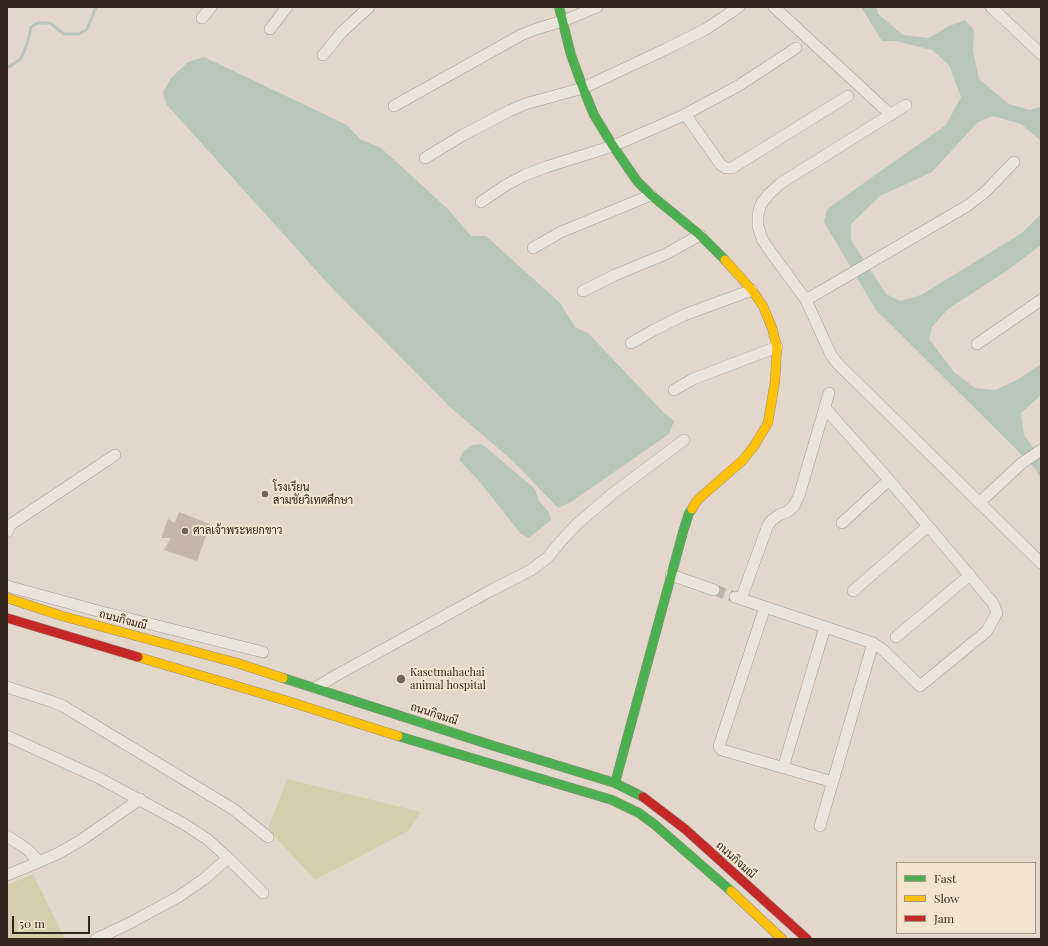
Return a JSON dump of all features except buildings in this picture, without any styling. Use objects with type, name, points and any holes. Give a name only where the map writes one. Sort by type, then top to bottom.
[{"type":"main road","points":[[559,7],[571,55],[583,88],[594,114],[613,146],[637,181],[651,195],[700,235],[732,267],[752,290],[763,306],[772,328],[777,347],[775,381],[768,423],[754,446],[743,460],[696,502],[689,513],[615,783]]},
{"type":"main road","name":"ถนนกิจมณี","points":[[7,598],[62,616],[290,701],[430,746],[612,800],[639,813],[654,824],[782,939]]},
{"type":"main road","name":"ถนนกิจมณี","points":[[7,618],[174,657],[237,663],[494,746],[615,783],[644,797],[684,829],[807,939]]},
{"type":"street","points":[[202,18],[211,7]]},
{"type":"street","points":[[270,29],[287,7]]},
{"type":"street","points":[[323,55],[342,32],[369,7]]},
{"type":"street","points":[[394,106],[521,36],[597,7]]},
{"type":"street","points":[[425,158],[463,135],[509,111],[525,104],[583,88],[706,29],[738,7]]},
{"type":"street","points":[[774,7],[891,114]]},
{"type":"street","points":[[991,7],[1041,54]]},
{"type":"street","points":[[480,202],[506,185],[525,175],[613,146],[686,114],[738,86],[796,48]]},
{"type":"street","points":[[686,114],[721,164],[726,168],[732,168],[848,96]]},
{"type":"street","points":[[906,105],[781,183],[761,204],[758,215],[758,226],[762,239],[806,300],[831,355],[838,364],[1041,562]]},
{"type":"street","points":[[806,300],[967,206],[985,192],[1014,162]]},
{"type":"street","points":[[533,248],[561,232],[651,195]]},
{"type":"street","points":[[583,291],[615,275],[666,254],[700,235]]},
{"type":"street","points":[[631,343],[684,316],[752,290]]},
{"type":"street","points":[[977,344],[1041,300]]},
{"type":"street","points":[[674,390],[693,379],[777,347]]},
{"type":"street","points":[[825,408],[970,575],[993,603],[997,613],[987,631],[920,686],[882,649],[873,643],[738,598],[768,525],[772,520],[787,512],[794,506],[799,496],[829,393]]},
{"type":"street","points":[[315,688],[477,598],[531,570],[547,558],[577,524],[612,494],[684,440]]},
{"type":"street","points":[[979,503],[1022,463],[1041,450]]},
{"type":"street","points":[[8,526],[115,455]]},
{"type":"street","points":[[842,523],[889,480]]},
{"type":"street","points":[[853,591],[928,526]]},
{"type":"street","points":[[671,575],[714,590]]},
{"type":"street","points":[[896,637],[970,575]]},
{"type":"street","points":[[7,586],[98,611],[263,652]]},
{"type":"street","points":[[766,607],[719,746],[722,750],[833,782]]},
{"type":"street","points":[[783,768],[825,627]]},
{"type":"street","points":[[820,826],[873,643]]},
{"type":"street","points":[[7,687],[50,700],[63,706],[233,809],[268,837]]},
{"type":"street","points":[[7,736],[93,775],[184,824],[207,839],[263,893]]},
{"type":"street","points":[[7,875],[57,854],[80,841],[140,799]]},
{"type":"street","points":[[7,836],[28,850],[39,862]]},
{"type":"street","points":[[96,939],[128,924],[178,897],[204,879],[228,858]]},
{"type":"shaded area","points":[[861,7],[877,7],[878,14],[903,35],[929,38],[949,26],[965,20],[974,30],[973,52],[979,79],[1009,104],[1029,110],[1041,107],[1041,141],[1021,124],[993,116],[978,122],[932,172],[880,196],[851,224],[851,240],[886,294],[900,301],[921,295],[1022,233],[1041,214],[1041,245],[1008,270],[948,309],[932,327],[929,339],[954,372],[975,388],[995,390],[1017,380],[1041,364],[1041,395],[1021,413],[1024,435],[1041,458],[1041,479],[1036,470],[1016,449],[876,310],[824,222],[827,209],[946,125],[961,97],[949,65],[932,50],[895,41],[882,41]]},
{"type":"shaded area","points":[[204,57],[347,125],[360,139],[381,148],[448,209],[471,236],[486,236],[560,303],[575,327],[588,333],[663,412],[674,421],[669,434],[571,502],[558,508],[514,462],[450,407],[332,288],[167,105],[163,92],[171,78],[188,62]]},
{"type":"shaded area","points":[[482,444],[535,489],[539,501],[549,512],[551,520],[529,538],[521,534],[479,481],[459,460],[463,452],[472,445]]},
{"type":"shaded area","points":[[287,779],[421,812],[408,831],[315,880],[268,829]]},
{"type":"shaded area","points":[[33,874],[65,939],[7,939],[7,885]]},
{"type":"waterway","points":[[7,68],[21,59],[28,41],[31,27],[38,23],[50,23],[64,34],[79,34],[87,29],[96,7]]},
{"type":"tunnel","points":[[714,590],[735,597]]},
{"type":"traffic: fast","points":[[559,7],[571,55],[583,88],[594,115],[613,146],[637,181],[651,195],[700,235],[725,260]]},
{"type":"traffic: fast","points":[[615,783],[683,532],[689,513],[692,509]]},
{"type":"traffic: fast","points":[[283,678],[494,746],[615,783],[643,797]]},
{"type":"traffic: fast","points":[[398,736],[612,800],[639,813],[654,824],[731,891]]},
{"type":"traffic: slow","points":[[692,509],[696,502],[743,460],[754,446],[768,423],[775,381],[777,347],[772,328],[763,306],[752,290],[725,260]]},
{"type":"traffic: slow","points":[[7,598],[62,616],[237,663],[283,678]]},
{"type":"traffic: slow","points":[[138,657],[284,700],[398,736]]},
{"type":"traffic: slow","points":[[731,891],[782,939]]},
{"type":"traffic: jam","points":[[7,618],[138,657]]},
{"type":"traffic: jam","points":[[643,797],[685,829],[807,939]]},
{"type":"place","name":"โรงเรียน สามชัยวิเทศศึกษา","points":[[265,494]]},
{"type":"place","name":"ศาลเจ้าพระหยกขาว","points":[[185,531]]},
{"type":"place","name":"Kasetmahachai animal hospital","points":[[401,679]]}]
